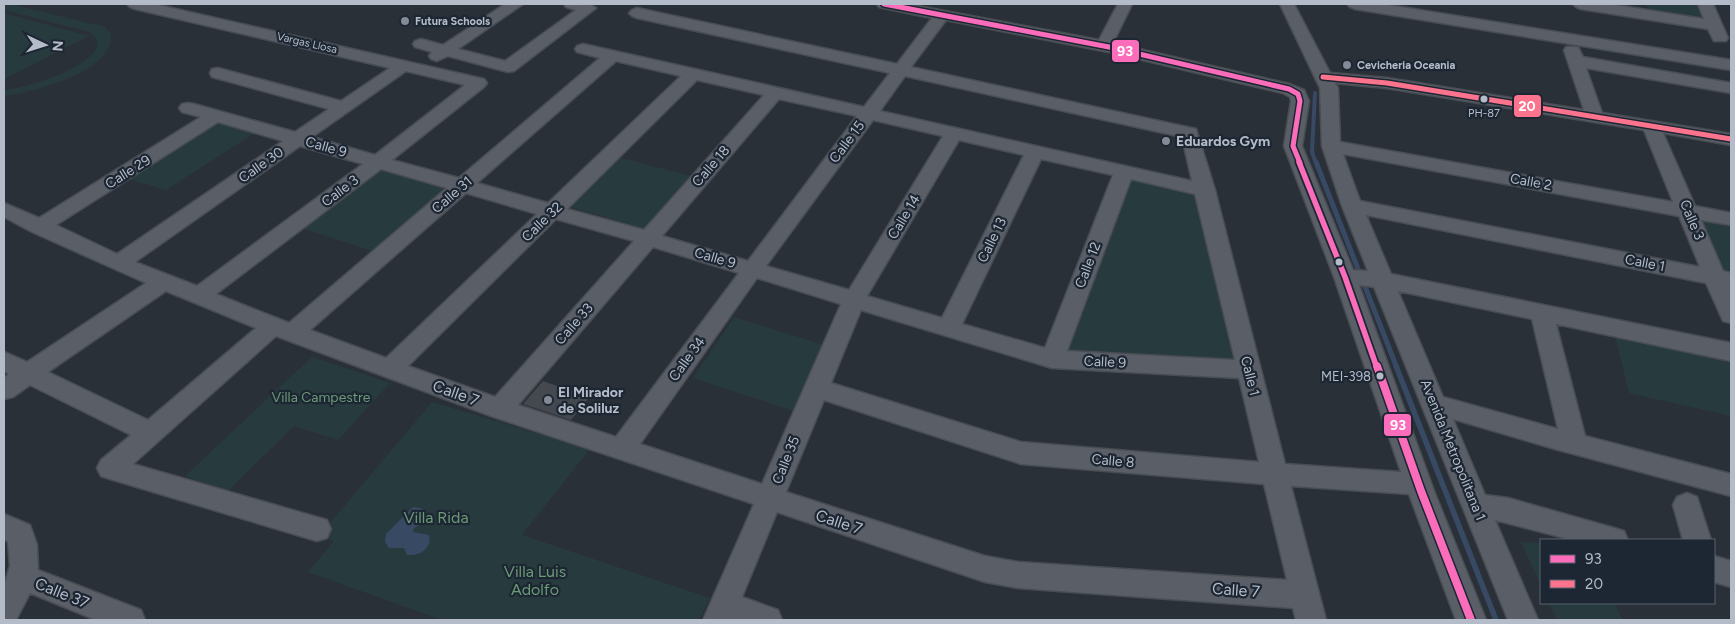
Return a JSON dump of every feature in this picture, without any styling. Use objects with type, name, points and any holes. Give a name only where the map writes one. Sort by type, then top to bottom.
[{"type":"street","name":"Vargas Llosa","points":[[135,4],[478,83]]},
{"type":"street","points":[[426,63],[514,4]]},
{"type":"street","points":[[421,44],[508,67],[588,8],[571,4]]},
{"type":"street","points":[[884,4],[1104,46],[1289,89],[1298,94],[1300,101],[1293,146],[1349,277],[1419,484],[1472,620]]},
{"type":"street","points":[[1104,46],[1125,4]]},
{"type":"street","name":"Avenida Metropolitana 1","points":[[1287,4],[1326,82],[1331,146],[1379,280],[1523,620]]},
{"type":"street","points":[[1355,4],[1731,66]]},
{"type":"street","points":[[1581,4],[1717,32],[1706,4]]},
{"type":"street","points":[[637,13],[901,71]]},
{"type":"street","name":"Calle 15","points":[[753,269],[941,16]]},
{"type":"street","points":[[546,39],[774,94],[1205,190]]},
{"type":"street","points":[[1568,39],[1595,117]]},
{"type":"street","name":"Calle 31","points":[[317,530],[110,468],[150,433],[283,330],[463,185],[612,56]]},
{"type":"street","points":[[1576,61],[1731,88]]},
{"type":"street","name":"Calle 30","points":[[118,263],[403,66]]},
{"type":"street","name":"Calle 1","points":[[901,71],[1188,132],[1192,135],[1248,370],[1308,607]]},
{"type":"street","points":[[218,73],[343,107]]},
{"type":"street","name":"Calle 32","points":[[390,369],[693,74]]},
{"type":"street","points":[[1326,82],[1387,83],[1595,117],[1731,149]]},
{"type":"street","points":[[1326,82],[1386,93],[1653,131],[1731,139]]},
{"type":"street","name":"Calle 3","points":[[199,296],[378,162],[478,83]]},
{"type":"street","name":"Calle 18","points":[[647,238],[774,94]]},
{"type":"street","name":"Calle 9","points":[[188,108],[647,238],[1052,359],[1248,370]]},
{"type":"street","name":"Calle 29","points":[[39,227],[216,116]]},
{"type":"street","name":"Calle 3","points":[[1653,131],[1687,210],[1724,279],[1731,315]]},
{"type":"street","name":"Calle 14","points":[[854,300],[953,134]]},
{"type":"street","name":"Calle 2","points":[[1331,146],[1731,219]]},
{"type":"street","name":"Calle 13","points":[[948,328],[1035,152]]},
{"type":"street","name":"Calle 12","points":[[1052,359],[1124,172]]},
{"type":"street","name":"Calle 1","points":[[1352,206],[1724,279]]},
{"type":"street","name":"Calle 7","points":[[7,215],[39,227],[163,282],[283,330],[500,409],[770,499],[1001,573],[1308,607]]},
{"type":"street","name":"Calle 33","points":[[500,409],[647,238]]},
{"type":"street","name":"Calle 34","points":[[622,449],[753,269]]},
{"type":"street","points":[[1349,277],[1379,280],[1542,312],[1731,352]]},
{"type":"street","points":[[4,390],[163,282]]},
{"type":"street","name":"Calle 35","points":[[722,613],[854,300]]},
{"type":"street","points":[[1542,312],[1574,444]]},
{"type":"street","points":[[4,361],[150,433]]},
{"type":"street","name":"Calle 8","points":[[816,388],[1020,452],[1274,474],[1419,484]]},
{"type":"street","points":[[1433,404],[1574,444],[1731,485]]},
{"type":"street","points":[[1475,505],[1508,510],[1610,539]]},
{"type":"street","points":[[1686,505],[1697,539]]},
{"type":"street","points":[[4,526],[20,534],[26,550],[23,577],[4,613]]},
{"type":"street","points":[[1715,569],[1731,574]]},
{"type":"street","name":"Calle 37","points":[[23,577],[130,620]]},
{"type":"street","points":[[722,613],[767,620]]},
{"type":"green space","points":[[4,4],[11,4],[105,27],[111,34],[109,47],[100,59],[70,78],[33,90],[4,96],[4,90],[40,82],[73,68],[92,54],[97,47],[96,39],[89,32],[4,10]]},
{"type":"green space","points":[[1646,4],[1702,4],[1709,22],[1649,12]]},
{"type":"green space","points":[[4,13],[89,36],[4,79]]},
{"type":"green space","points":[[213,122],[253,134],[166,190],[126,178]]},
{"type":"green space","points":[[618,157],[695,177],[646,229],[570,207]]},
{"type":"green space","points":[[379,168],[449,189],[375,252],[301,228]]},
{"type":"green space","points":[[1128,178],[1202,195],[1237,366],[1067,354]]},
{"type":"green space","points":[[1698,217],[1731,223],[1731,273],[1723,271]]},
{"type":"green space","points":[[734,317],[824,345],[794,411],[693,378]]},
{"type":"green space","points":[[1615,336],[1731,360],[1731,416],[1629,393]]},
{"type":"green space","name":"Villa Campestre","points":[[312,357],[390,383],[338,440],[294,426],[227,492],[185,476]]},
{"type":"green space","name":"Villa Rida","points":[[432,402],[590,449],[522,535],[710,598],[699,620],[442,620],[308,572],[334,541],[320,535]]},
{"type":"green space","points":[[1521,542],[1540,543],[1540,584]]},
{"type":"green space","points":[[1549,604],[1615,604],[1623,620],[1557,620]]},
{"type":"water","points":[[413,507],[427,512],[422,524],[414,528],[413,532],[429,535],[429,544],[420,553],[407,555],[404,548],[389,548],[385,542],[386,534]]},
{"type":"building","name":"El Mirador de Soliluz","points":[[543,381],[589,398],[571,420],[523,404]]},
{"type":"waterway","points":[[1315,93],[1312,152],[1316,163]]},
{"type":"waterway","points":[[1316,162],[1397,368]]},
{"type":"waterway","points":[[1396,366],[1496,620]]},
{"type":"transit line","name":"93","points":[[884,4],[1109,47],[1289,89],[1298,94],[1300,101],[1293,146],[1345,277],[1421,491],[1471,620]]},
{"type":"transit line","name":"20","points":[[1323,77],[1387,83],[1731,139]]},
{"type":"place","name":"Futura Schools","points":[[405,21]]},
{"type":"place","name":"Cevicheria Oceania","points":[[1347,65]]},
{"type":"place","name":"PH-87","points":[[1484,99]]},
{"type":"place","name":"Eduardos Gym","points":[[1166,141]]},
{"type":"place","name":"MEI-398","points":[[1380,376]]},
{"type":"place","name":"El Mirador de Soliluz","points":[[548,400]]},
{"type":"park label","name":"Villa Luis Adolfo","points":[[535,580]]}]
